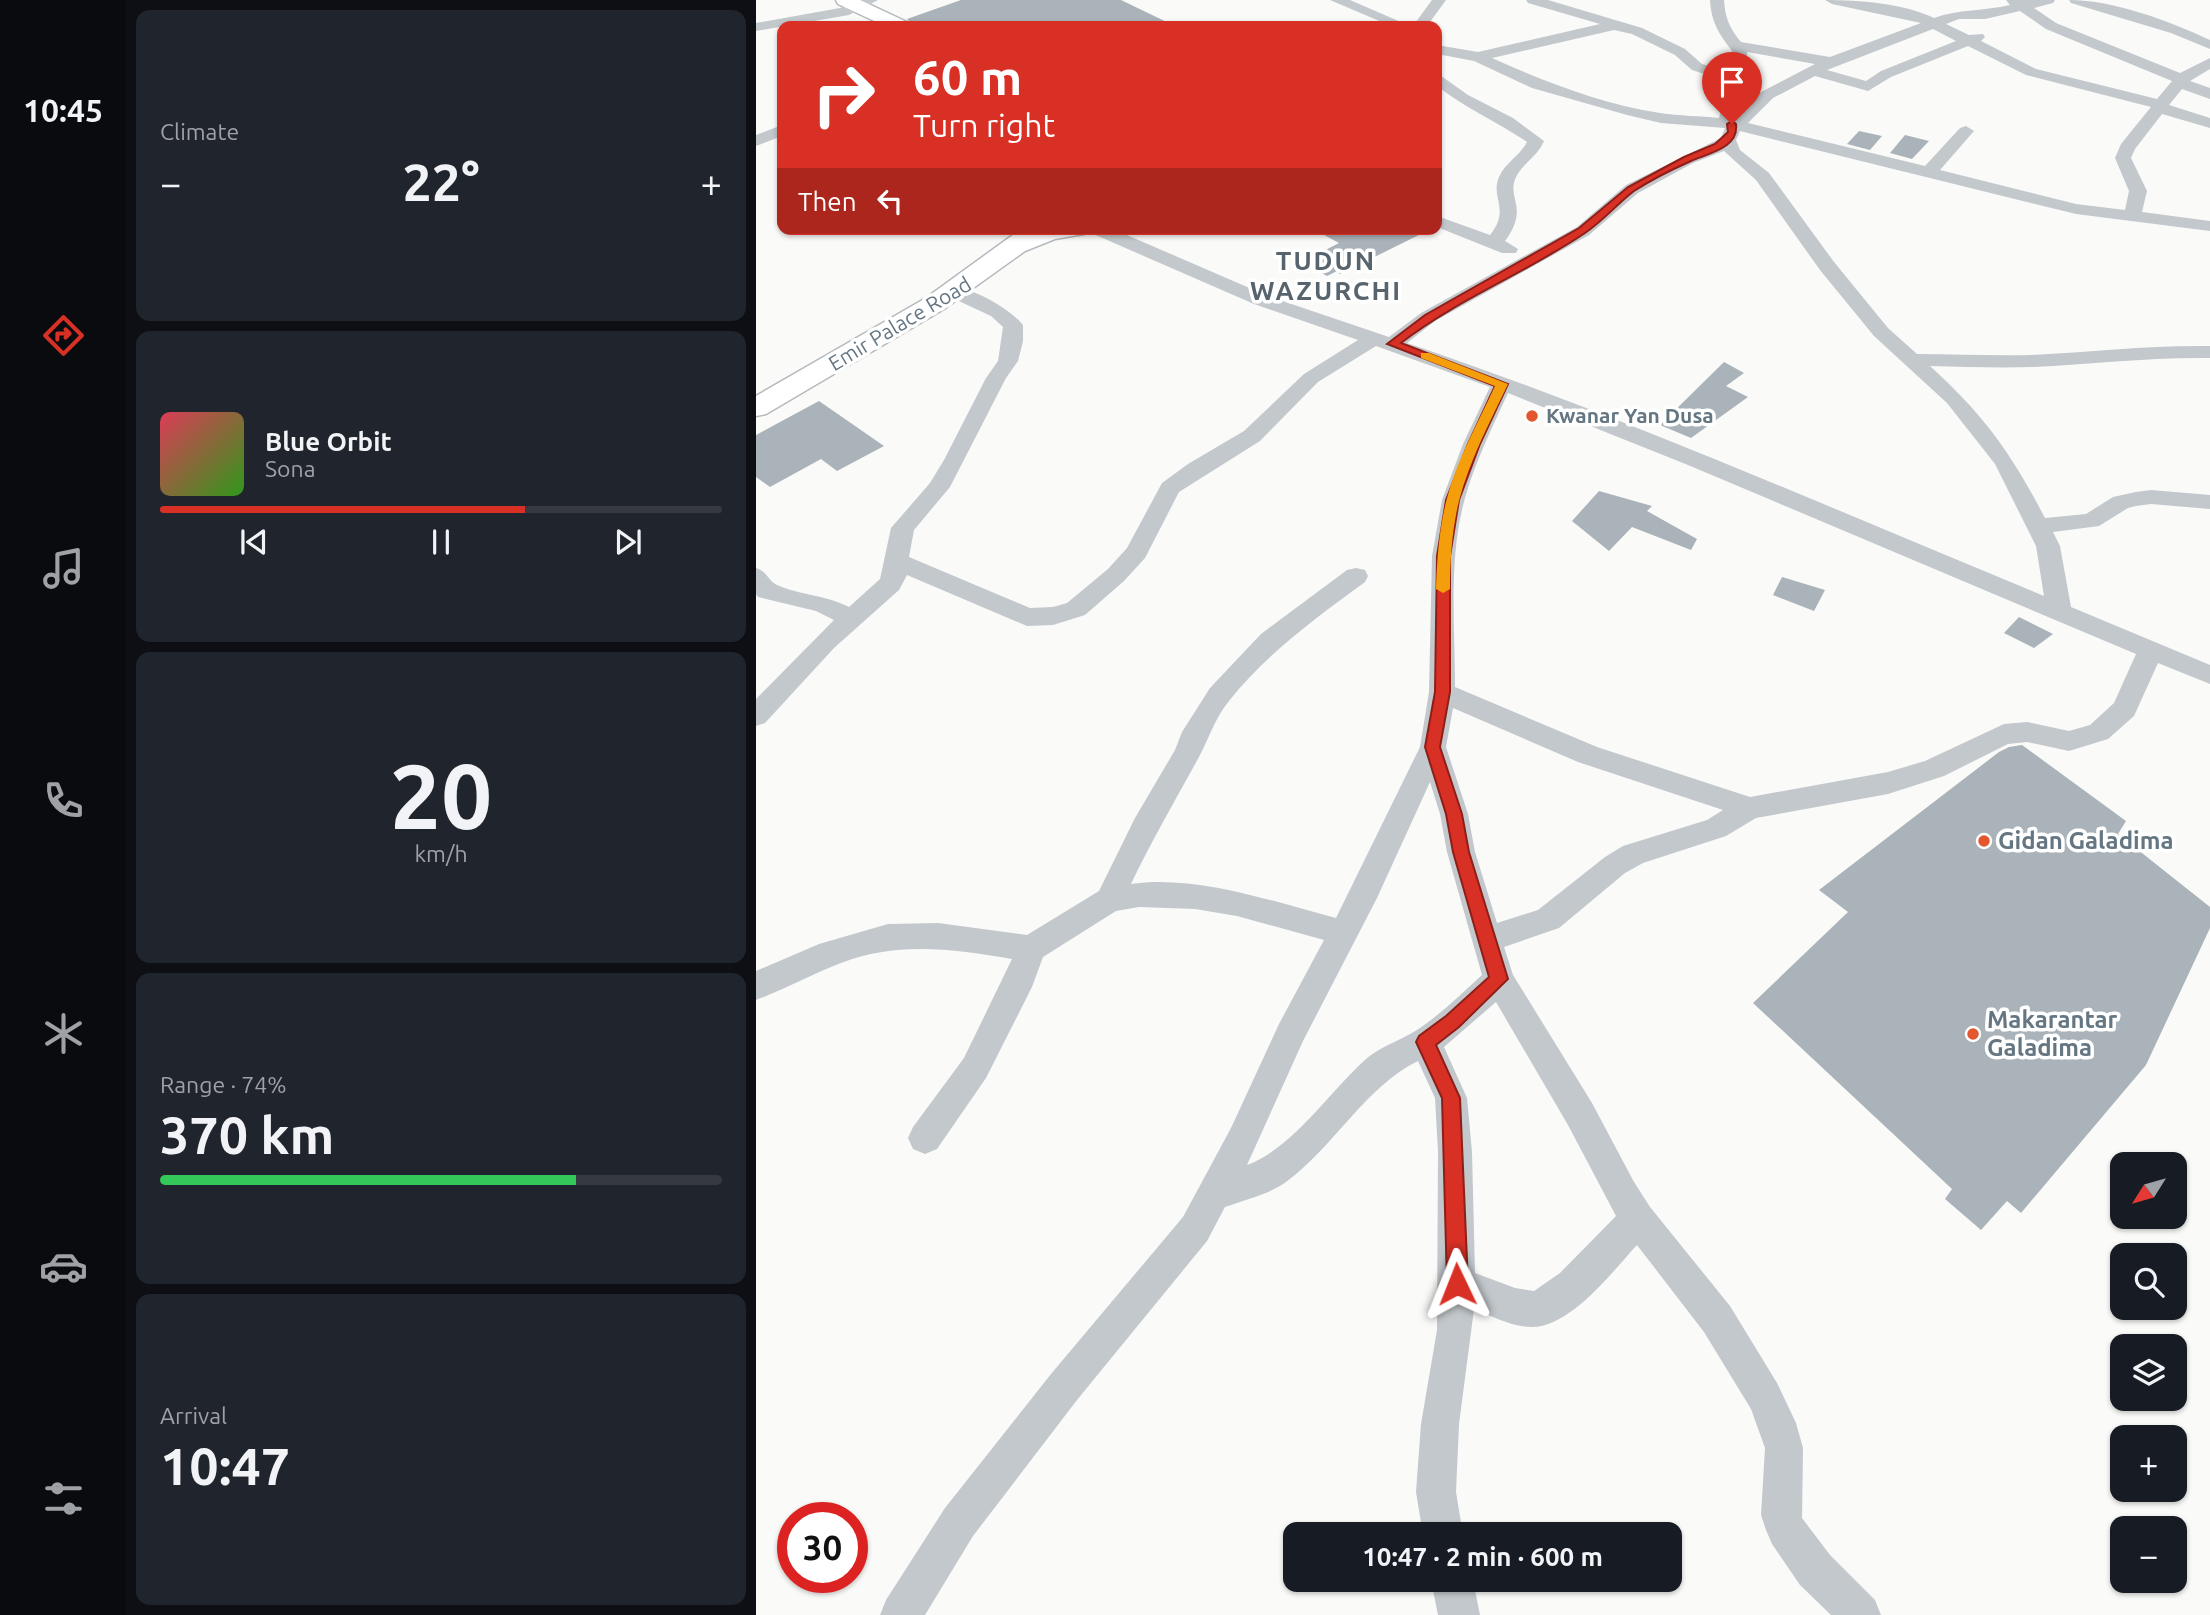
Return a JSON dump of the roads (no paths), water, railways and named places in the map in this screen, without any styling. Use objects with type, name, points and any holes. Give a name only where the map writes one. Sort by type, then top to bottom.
[{"type":"main road","points":[[844,3],[868,21]]},
{"type":"main road","points":[[844,3],[888,21]]},
{"type":"main road","name":"Emir Palace Road","points":[[756,408],[879,340],[955,292],[1023,235]]},
{"type":"main road","name":"Emir Palace Road","points":[[756,388],[928,293],[1023,235]]},
{"type":"street","points":[[1337,0],[1390,21]]},
{"type":"street","points":[[1424,21],[1439,0]]},
{"type":"street","points":[[1533,0],[1579,6],[1669,46],[1698,67],[1737,79]]},
{"type":"street","points":[[1717,0],[1718,16],[1724,31],[1736,46],[1740,57],[1727,117],[1733,130],[1733,152],[1763,177],[1827,266],[1881,332],[1939,383],[1974,421],[2005,463],[2039,526],[2052,560],[2059,611]]},
{"type":"street","points":[[1832,0],[1855,2],[1918,16],[2010,63],[2040,75],[2161,106],[2210,123]]},
{"type":"street","points":[[897,561],[1027,617],[1053,617],[1076,609],[1097,593],[1137,552],[1170,488],[1252,436],[1311,378],[1429,317],[1583,231],[1632,189],[1687,159],[1708,152],[1767,95],[1813,71],[1933,22],[1964,14],[1985,15],[2018,3],[2048,0]]},
{"type":"street","points":[[2076,0],[2176,30],[2210,45]]},
{"type":"street","points":[[790,21],[844,3]]},
{"type":"street","points":[[2018,3],[2052,26],[2210,94]]},
{"type":"street","points":[[1813,71],[1868,86],[1886,74],[1990,31],[1991,22],[1985,15]]},
{"type":"street","points":[[756,27],[777,23]]},
{"type":"street","points":[[1478,57],[1538,41],[1620,25]]},
{"type":"street","points":[[1736,46],[1831,62]]},
{"type":"street","points":[[1442,51],[1478,57],[1522,79],[1625,110],[1733,130],[2076,209],[2210,226]]},
{"type":"street","points":[[2132,217],[2137,191],[2123,158],[2127,148],[2180,81],[2210,63]]},
{"type":"street","points":[[1442,82],[1462,98],[1507,121],[1536,141],[1508,176],[1506,183],[1512,209],[1510,222],[1494,243]]},
{"type":"street","points":[[1928,173],[1966,131]]},
{"type":"street","points":[[756,141],[777,132]]},
{"type":"street","points":[[1442,223],[1531,258]]},
{"type":"street","points":[[1110,235],[1261,300],[1502,384],[1696,460],[2210,675]]},
{"type":"street","points":[[756,716],[825,642],[891,584],[903,528],[946,477],[1012,349],[1013,325],[1009,321],[998,312],[955,292]]},
{"type":"street","points":[[1911,360],[2015,361],[2127,356],[2154,351],[2210,352]]},
{"type":"street","points":[[901,1615],[959,1522],[1064,1387],[1195,1229],[1243,1139],[1290,1034],[1343,933],[1433,747],[1442,692],[1444,556],[1453,500],[1474,444],[1502,384]]},
{"type":"street","points":[[2039,526],[2091,521],[2121,502],[2136,499],[2151,497],[2210,502]]},
{"type":"street","points":[[756,576],[767,591],[823,604],[851,619]]},
{"type":"street","points":[[1110,900],[1145,826],[1188,752],[1195,732],[1219,695],[1270,640],[1356,576]]},
{"type":"street","points":[[1486,940],[1548,919],[1615,865],[1633,854],[1716,828],[1749,807],[1888,783],[1934,769],[2004,734],[2027,732],[2069,741],[2099,732],[2125,709],[2151,650]]},
{"type":"street","points":[[1442,692],[1580,751],[1637,772],[1700,788],[1749,807]]},
{"type":"street","points":[[1433,747],[1499,979],[1580,1114],[1598,1152],[1638,1219],[1717,1319],[1777,1423],[1784,1448],[1781,1515],[1786,1530],[1815,1570],[1860,1615]]},
{"type":"street","points":[[925,1138],[975,1068],[1016,987],[1031,949],[1110,900],[1139,895],[1195,897],[1237,904],[1343,933]]},
{"type":"street","points":[[756,986],[826,955],[889,937],[932,936],[1031,949]]},
{"type":"street","points":[[1215,1194],[1271,1173],[1296,1153],[1378,1069],[1394,1057],[1426,1042],[1453,1022],[1499,979]]},
{"type":"street","points":[[1426,1042],[1451,1098],[1457,1284],[1455,1330],[1440,1423],[1437,1465],[1436,1492],[1441,1522]]},
{"type":"street","points":[[1457,1284],[1511,1304],[1542,1308],[1576,1284],[1613,1242],[1638,1219]]},
{"type":"street","points":[[1454,1592],[1459,1615]]},
{"type":"place","name":"Kwanar Yan Dusa","points":[[1532,416]]},
{"type":"place","name":"Gidan Galadima","points":[[1984,841]]},
{"type":"place","name":"Makarantar Galadima","points":[[1973,1034]]},
{"type":"district","name":"TUDUN WAZURCHI","points":[[1326,276]]}]
